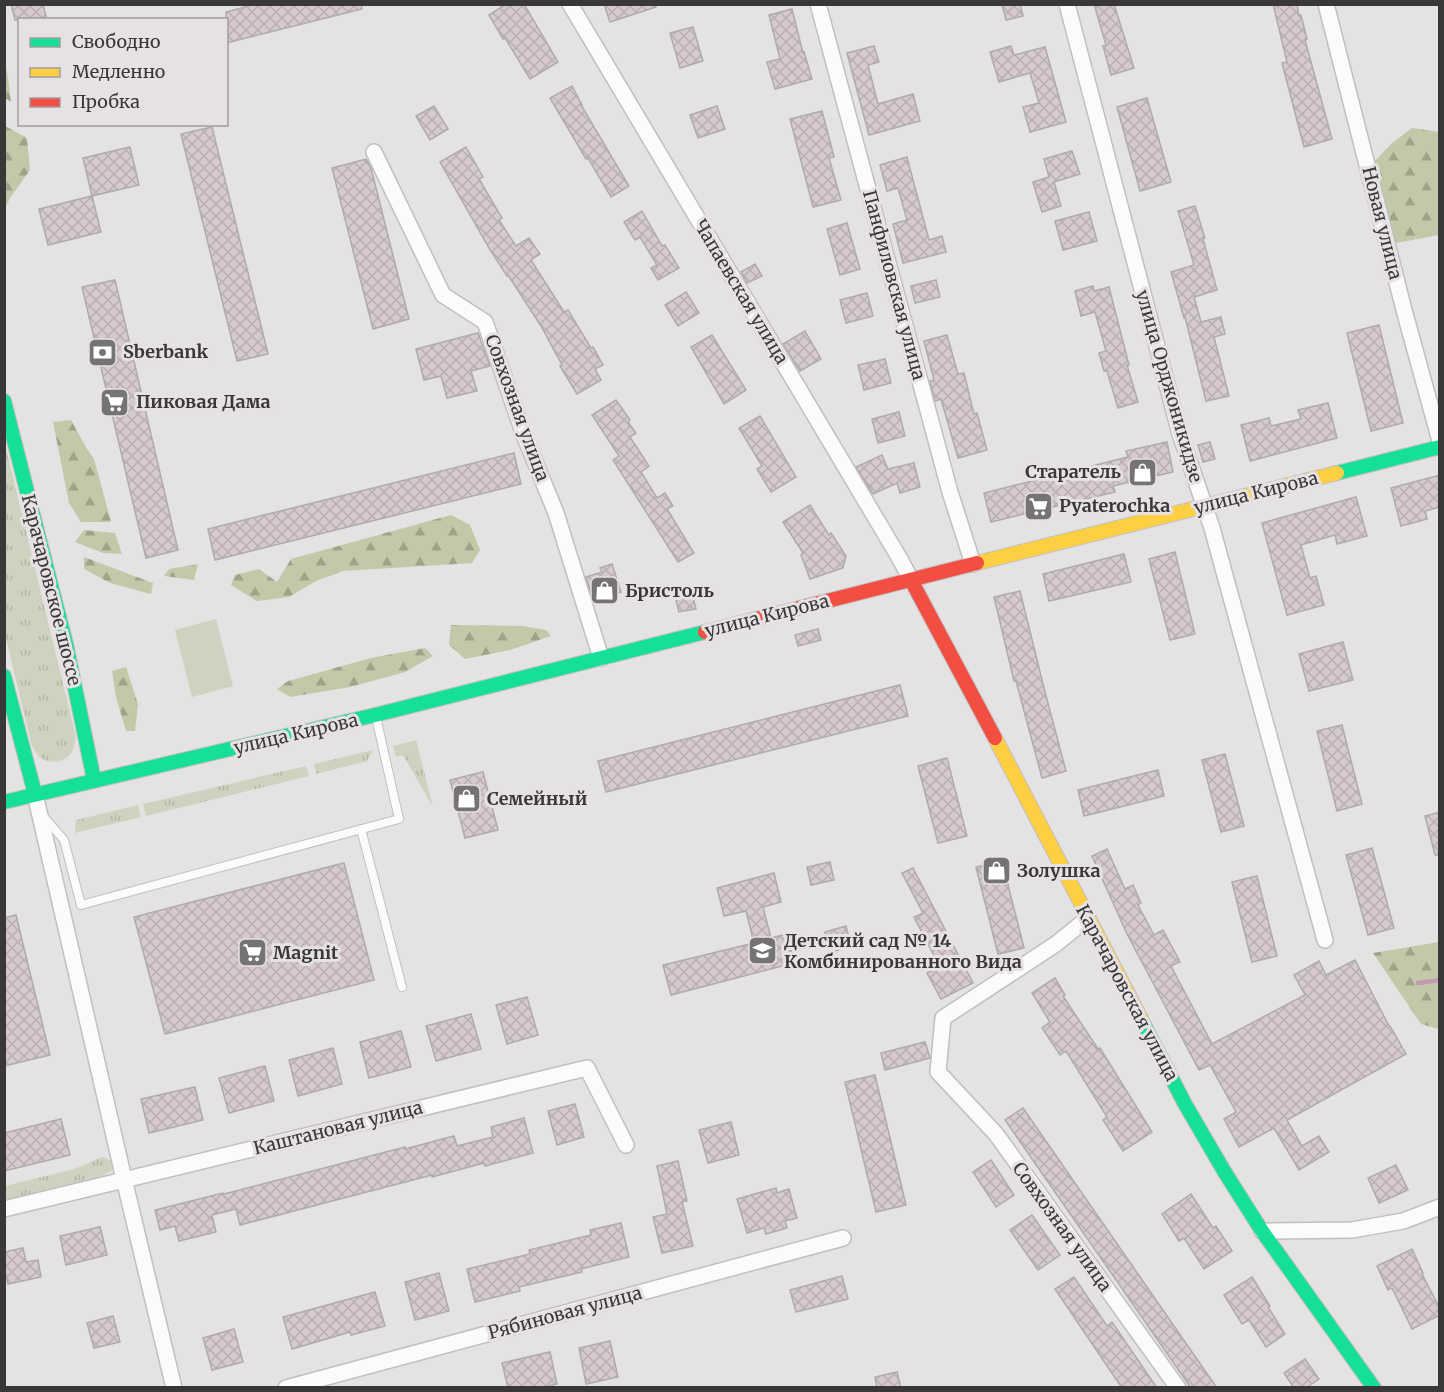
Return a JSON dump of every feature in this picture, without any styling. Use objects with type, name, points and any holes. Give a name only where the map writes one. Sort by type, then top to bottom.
[{"type":"street","name":"Чапаевская улица","points":[[570,4],[911,580]]},
{"type":"street","name":"Панфиловская улица","points":[[818,4],[950,492],[973,564]]},
{"type":"street","name":"улица Орджоникидзе","points":[[1067,4],[1180,434],[1215,539],[1325,940]]},
{"type":"street","name":"Новая улица","points":[[1326,4],[1440,441]]},
{"type":"street","name":"Совхозная улица","points":[[374,152],[443,295],[486,322],[525,435],[556,513],[601,658]]},
{"type":"street","name":"Карачаровское шоссе","points":[[4,401],[66,644],[94,780]]},
{"type":"street","name":"улица Кирова","points":[[4,802],[375,715],[1440,447]]},
{"type":"street","name":"Карачаровская улица","points":[[911,580],[1185,1104],[1262,1231],[1374,1388]]},
{"type":"street","points":[[4,676],[39,811],[174,1388]]},
{"type":"street","name":"Совхозная улица","points":[[1088,918],[1056,944],[943,1018],[938,1072],[996,1134],[1178,1388]]},
{"type":"street","name":"Каштановая улица","points":[[4,1209],[587,1068],[626,1145]]},
{"type":"street","points":[[1262,1231],[1352,1230],[1402,1221],[1440,1207]]},
{"type":"street","name":"Рябиновая улица","points":[[286,1388],[843,1238]]},
{"type":"lane","points":[[39,811],[64,840],[81,905],[399,819],[375,715]]},
{"type":"lane","points":[[361,829],[402,987]]},
{"type":"green space","points":[[4,61],[8,77],[11,102],[5,98]]},
{"type":"green space","points":[[5,126],[27,138],[30,170],[5,208],[4,150],[6,148],[4,147]]},
{"type":"green space","points":[[1412,128],[1439,132],[1439,235],[1396,243],[1386,228],[1372,164],[1392,143]]},
{"type":"green space","points":[[71,420],[94,459],[111,522],[81,522],[69,503],[53,422]]},
{"type":"green space","points":[[4,440],[76,737],[72,752],[66,758],[58,761],[41,758],[32,746],[5,635]]},
{"type":"green space","points":[[451,515],[470,525],[480,550],[472,563],[343,571],[316,581],[289,597],[257,601],[231,585],[235,575],[259,569],[277,582],[291,559]]},
{"type":"green space","points":[[84,530],[115,533],[122,554],[103,553],[75,542]]},
{"type":"green space","points":[[84,557],[153,583],[151,594],[110,583],[84,569]]},
{"type":"green space","points":[[198,564],[194,580],[164,576],[169,569]]},
{"type":"green space","points":[[216,619],[233,686],[192,697],[175,630]]},
{"type":"green space","points":[[451,625],[523,626],[546,630],[551,636],[510,650],[465,659],[449,645]]},
{"type":"green space","points":[[425,648],[433,656],[405,672],[350,687],[290,697],[277,689],[288,681],[371,658]]},
{"type":"green space","points":[[126,667],[138,704],[135,731],[126,731],[116,697],[112,671]]},
{"type":"green space","points":[[416,740],[433,807],[403,755],[396,757],[393,746]]},
{"type":"green space","points":[[373,750],[367,761],[316,774],[314,764]]},
{"type":"green space","points":[[306,766],[309,776],[146,816],[143,804]]},
{"type":"green space","points":[[138,805],[141,817],[75,833],[76,820]]},
{"type":"green space","points":[[1440,942],[1439,1029],[1421,1024],[1373,953]]},
{"type":"green space","points":[[103,1157],[112,1161],[114,1169],[102,1176],[5,1202],[5,1186],[74,1169]]},
{"type":"building","points":[[11,4],[43,4],[46,18],[18,18],[15,20]]},
{"type":"building","points":[[256,4],[361,4],[362,9],[228,42],[226,12]]},
{"type":"building","points":[[506,4],[524,4],[558,62],[530,79],[489,15]]},
{"type":"building","points":[[604,4],[655,4],[656,7],[610,22]]},
{"type":"building","points":[[1002,4],[1020,4],[1023,16],[1006,20]]},
{"type":"building","points":[[1094,4],[1114,4],[1134,68],[1111,75],[1103,46],[1106,45]]},
{"type":"building","points":[[1273,4],[1297,4],[1332,139],[1304,147],[1282,63],[1287,62]]},
{"type":"building","points":[[792,9],[812,79],[775,89],[767,62],[780,59],[769,15]]},
{"type":"building","points":[[693,27],[703,61],[680,68],[670,33]]},
{"type":"building","points":[[874,46],[879,62],[868,65],[878,104],[913,94],[920,121],[869,135],[847,53]]},
{"type":"building","points":[[1011,46],[1014,55],[1045,47],[1066,122],[1030,132],[1023,107],[1039,103],[1030,73],[999,82],[990,52]]},
{"type":"building","points":[[572,86],[629,186],[611,197],[550,98]]},
{"type":"building","points":[[1147,98],[1171,182],[1140,191],[1117,107]]},
{"type":"building","points":[[434,106],[448,129],[430,140],[416,116]]},
{"type":"building","points":[[717,106],[725,129],[698,138],[690,115]]},
{"type":"building","points":[[822,111],[834,157],[829,158],[841,200],[813,207],[790,119]]},
{"type":"building","points":[[212,127],[268,354],[237,361],[181,134]]},
{"type":"building","points":[[130,147],[139,185],[92,196],[83,158]]},
{"type":"building","points":[[466,147],[483,177],[479,179],[502,218],[499,220],[516,246],[529,238],[540,254],[531,260],[564,312],[568,310],[603,365],[595,369],[601,380],[577,394],[560,366],[562,365],[541,326],[489,248],[440,162]]},
{"type":"building","points":[[1072,151],[1080,174],[1054,182],[1061,206],[1042,212],[1033,182],[1049,177],[1044,159]]},
{"type":"building","points":[[907,157],[929,240],[942,236],[946,252],[903,263],[893,224],[907,220],[898,188],[887,191],[880,165]]},
{"type":"building","points":[[366,159],[371,168],[409,319],[373,329],[332,168]]},
{"type":"building","points":[[92,196],[101,232],[48,245],[39,209]]},
{"type":"building","points":[[1195,206],[1217,290],[1194,297],[1201,322],[1221,317],[1225,334],[1214,337],[1229,396],[1206,401],[1171,272],[1194,265],[1178,211]]},
{"type":"building","points":[[642,211],[662,246],[665,245],[679,268],[658,280],[651,268],[657,265],[640,237],[635,240],[624,222]]},
{"type":"building","points":[[1089,212],[1097,241],[1063,250],[1055,221]]},
{"type":"building","points":[[847,223],[860,269],[840,275],[827,229]]},
{"type":"building","points":[[755,264],[762,276],[747,283],[741,272]]},
{"type":"building","points":[[115,280],[178,550],[146,558],[82,287]]},
{"type":"building","points":[[936,280],[940,297],[915,303],[911,286]]},
{"type":"building","points":[[1093,286],[1094,291],[1109,287],[1138,402],[1118,408],[1099,353],[1106,351],[1095,312],[1081,316],[1075,291]]},
{"type":"building","points":[[686,292],[699,313],[678,326],[665,305]]},
{"type":"building","points":[[867,293],[873,316],[846,323],[840,300]]},
{"type":"building","points":[[1379,325],[1403,423],[1371,431],[1347,333]]},
{"type":"building","points":[[805,331],[821,359],[800,371],[783,344]]},
{"type":"building","points":[[478,333],[490,366],[471,371],[477,391],[447,398],[441,376],[424,380],[416,349]]},
{"type":"building","points":[[712,335],[746,390],[724,404],[691,347]]},
{"type":"building","points":[[947,335],[958,374],[964,373],[974,414],[977,413],[987,450],[958,458],[941,399],[935,401],[930,381],[934,380],[924,341]]},
{"type":"building","points":[[885,359],[891,383],[864,390],[858,365]]},
{"type":"building","points":[[616,400],[636,433],[630,437],[649,466],[641,472],[657,498],[665,493],[673,506],[667,509],[694,553],[678,562],[613,460],[619,456],[592,415]]},
{"type":"building","points":[[1328,403],[1337,438],[1250,461],[1241,425],[1269,418],[1271,426],[1301,419],[1298,410]]},
{"type":"building","points":[[899,412],[905,436],[878,443],[872,419]]},
{"type":"building","points":[[760,416],[796,477],[771,492],[757,469],[762,466],[739,428]]},
{"type":"building","points":[[1167,442],[1173,472],[1113,486],[1115,492],[991,522],[984,493],[1128,457],[1126,451]]},
{"type":"building","points":[[1210,442],[1215,459],[1203,462],[1198,445]]},
{"type":"building","points":[[514,453],[521,484],[215,560],[208,529]]},
{"type":"building","points":[[882,455],[888,469],[914,463],[920,487],[900,493],[897,483],[873,494],[856,467]]},
{"type":"building","points":[[1440,475],[1440,507],[1425,511],[1427,519],[1401,526],[1391,488]]},
{"type":"building","points":[[1356,497],[1367,536],[1337,544],[1335,535],[1301,545],[1310,578],[1316,576],[1324,605],[1287,615],[1262,523]]},
{"type":"building","points":[[810,505],[846,556],[843,568],[810,579],[801,555],[803,553],[783,522]]},
{"type":"building","points":[[1175,552],[1195,634],[1170,640],[1149,559]]},
{"type":"building","points":[[1124,554],[1131,582],[1049,601],[1043,574]]},
{"type":"building","points":[[612,564],[621,592],[593,601],[586,577],[602,572],[600,568]]},
{"type":"building","points":[[1020,591],[1066,771],[1042,778],[1016,681],[1014,681],[994,597]]},
{"type":"building","points":[[693,597],[696,609],[679,612],[676,600]]},
{"type":"building","points":[[818,629],[821,640],[798,646],[795,635]]},
{"type":"building","points":[[1343,642],[1353,680],[1309,691],[1299,654]]},
{"type":"building","points":[[900,685],[908,716],[606,792],[598,761]]},
{"type":"building","points":[[1342,725],[1362,804],[1337,811],[1317,731]]},
{"type":"building","points":[[1225,754],[1244,826],[1221,832],[1202,760]]},
{"type":"building","points":[[947,758],[967,836],[938,843],[918,766]]},
{"type":"building","points":[[1158,770],[1164,796],[1084,816],[1078,790]]},
{"type":"building","points":[[483,772],[498,830],[465,838],[450,780]]},
{"type":"building","points":[[1440,812],[1440,855],[1435,855],[1425,816]]},
{"type":"building","points":[[1372,848],[1394,928],[1368,935],[1346,855]]},
{"type":"building","points":[[1107,849],[1125,889],[1133,885],[1141,903],[1138,905],[1154,935],[1163,930],[1180,962],[1171,966],[1212,1044],[1305,995],[1294,975],[1319,961],[1326,975],[1355,960],[1406,1054],[1287,1120],[1302,1146],[1319,1136],[1329,1152],[1299,1170],[1274,1128],[1239,1147],[1224,1119],[1236,1112],[1210,1065],[1199,1070],[1127,934],[1092,856]]},
{"type":"building","points":[[1002,861],[1024,948],[998,954],[976,867]]},
{"type":"building","points":[[830,862],[834,880],[811,885],[807,867]]},
{"type":"building","points":[[344,863],[374,980],[165,1034],[134,917]]},
{"type":"building","points":[[913,868],[973,983],[941,999],[927,973],[940,967],[914,917],[923,913],[902,873]]},
{"type":"building","points":[[774,873],[781,902],[763,907],[771,938],[787,934],[794,963],[671,995],[663,965],[754,943],[746,911],[724,916],[717,888]]},
{"type":"building","points":[[1257,876],[1277,956],[1252,962],[1232,882]]},
{"type":"building","points":[[16,915],[50,1055],[4,1066],[4,918]]},
{"type":"building","points":[[846,926],[851,947],[830,952],[825,932]]},
{"type":"building","points":[[1055,978],[1065,995],[1063,996],[1098,1049],[1100,1048],[1152,1132],[1123,1151],[1103,1120],[1107,1117],[1066,1051],[1060,1055],[1042,1028],[1050,1022],[1032,993]]},
{"type":"building","points":[[527,997],[538,1035],[507,1044],[496,1005]]},
{"type":"building","points":[[471,1014],[481,1049],[436,1061],[426,1026]]},
{"type":"building","points":[[401,1031],[411,1067],[369,1078],[360,1042]]},
{"type":"building","points":[[925,1042],[930,1058],[885,1070],[881,1053]]},
{"type":"building","points":[[333,1048],[342,1084],[298,1096],[289,1060]]},
{"type":"building","points":[[265,1066],[274,1101],[229,1113],[219,1078]]},
{"type":"building","points":[[875,1075],[906,1205],[876,1212],[845,1082]]},
{"type":"building","points":[[195,1087],[203,1120],[149,1133],[141,1099]]},
{"type":"building","points":[[575,1104],[584,1137],[557,1145],[548,1111]]},
{"type":"building","points":[[1023,1108],[1217,1388],[1191,1388],[1005,1120]]},
{"type":"building","points":[[524,1118],[533,1153],[485,1166],[484,1163],[432,1177],[432,1175],[240,1225],[236,1209],[212,1215],[216,1232],[179,1241],[175,1226],[160,1230],[155,1210],[454,1136],[457,1146],[493,1137],[491,1127]]},
{"type":"building","points":[[61,1119],[70,1155],[4,1171],[4,1133]]},
{"type":"building","points":[[731,1122],[739,1155],[708,1163],[699,1130]]},
{"type":"building","points":[[991,1160],[1014,1195],[996,1207],[973,1172]]},
{"type":"building","points":[[678,1161],[687,1201],[682,1202],[693,1246],[662,1253],[653,1217],[667,1214],[657,1166]]},
{"type":"building","points":[[1396,1165],[1408,1190],[1379,1203],[1368,1178]]},
{"type":"building","points":[[776,1188],[777,1193],[789,1189],[797,1218],[785,1221],[787,1228],[766,1234],[764,1228],[747,1233],[737,1199]]},
{"type":"building","points":[[1191,1194],[1213,1228],[1216,1226],[1232,1251],[1204,1269],[1184,1238],[1179,1241],[1162,1214]]},
{"type":"building","points":[[1032,1215],[1060,1255],[1038,1270],[1010,1230]]},
{"type":"building","points":[[621,1223],[629,1257],[581,1269],[582,1272],[519,1287],[520,1291],[475,1302],[467,1269],[530,1254],[529,1250],[591,1235],[590,1230]]},
{"type":"building","points":[[100,1227],[107,1255],[66,1265],[60,1236]]},
{"type":"building","points":[[23,1248],[26,1262],[38,1260],[41,1277],[8,1284],[4,1267],[4,1252]]},
{"type":"building","points":[[1412,1249],[1440,1309],[1440,1315],[1412,1329],[1392,1288],[1388,1290],[1377,1266]]},
{"type":"building","points":[[439,1273],[449,1311],[415,1320],[405,1282]]},
{"type":"building","points":[[842,1276],[848,1299],[796,1312],[790,1290]]},
{"type":"building","points":[[1074,1277],[1107,1326],[1112,1322],[1157,1388],[1122,1388],[1055,1289]]},
{"type":"building","points":[[1252,1277],[1285,1334],[1266,1347],[1249,1320],[1242,1324],[1224,1295]]},
{"type":"building","points":[[375,1292],[385,1326],[351,1335],[350,1332],[292,1349],[283,1317]]},
{"type":"building","points":[[113,1316],[120,1342],[94,1348],[87,1323]]},
{"type":"building","points":[[234,1329],[243,1362],[212,1370],[203,1338]]},
{"type":"building","points":[[610,1341],[618,1377],[586,1384],[579,1348]]},
{"type":"building","points":[[550,1352],[557,1384],[541,1388],[508,1388],[502,1363]]},
{"type":"building","points":[[1305,1359],[1319,1379],[1306,1388],[1294,1388],[1284,1373]]},
{"type":"building","points":[[897,1372],[901,1388],[877,1388],[875,1377]]},
{"type":"waterway","points":[[1418,983],[1440,980]]},
{"type":"traffic: fast","points":[[4,401],[66,644],[94,780]]},
{"type":"traffic: fast","points":[[1337,473],[1440,447]]},
{"type":"traffic: fast","points":[[4,802],[375,715],[705,632]]},
{"type":"traffic: fast","points":[[4,676],[35,794]]},
{"type":"traffic: fast","points":[[1141,1019],[1185,1104],[1224,1171],[1262,1231],[1374,1388]]},
{"type":"traffic: slow","points":[[977,563],[1337,473]]},
{"type":"traffic: slow","points":[[995,738],[1141,1019]]},
{"type":"traffic: jam","points":[[705,632],[977,563]]},
{"type":"traffic: jam","points":[[911,580],[995,738]]},
{"type":"place","name":"Sberbank","points":[[102,352]]},
{"type":"place","name":"Пиковая Дама","points":[[115,402]]},
{"type":"place","name":"Старатель","points":[[1142,472]]},
{"type":"place","name":"Pyaterochka","points":[[1038,506]]},
{"type":"place","name":"Бристоль","points":[[604,591]]},
{"type":"place","name":"Семейный","points":[[466,799]]},
{"type":"place","name":"Золушка","points":[[996,871]]},
{"type":"place","name":"Детский сад № 14 Комбинированного Вида","points":[[763,951]]},
{"type":"place","name":"Magnit","points":[[252,953]]}]
